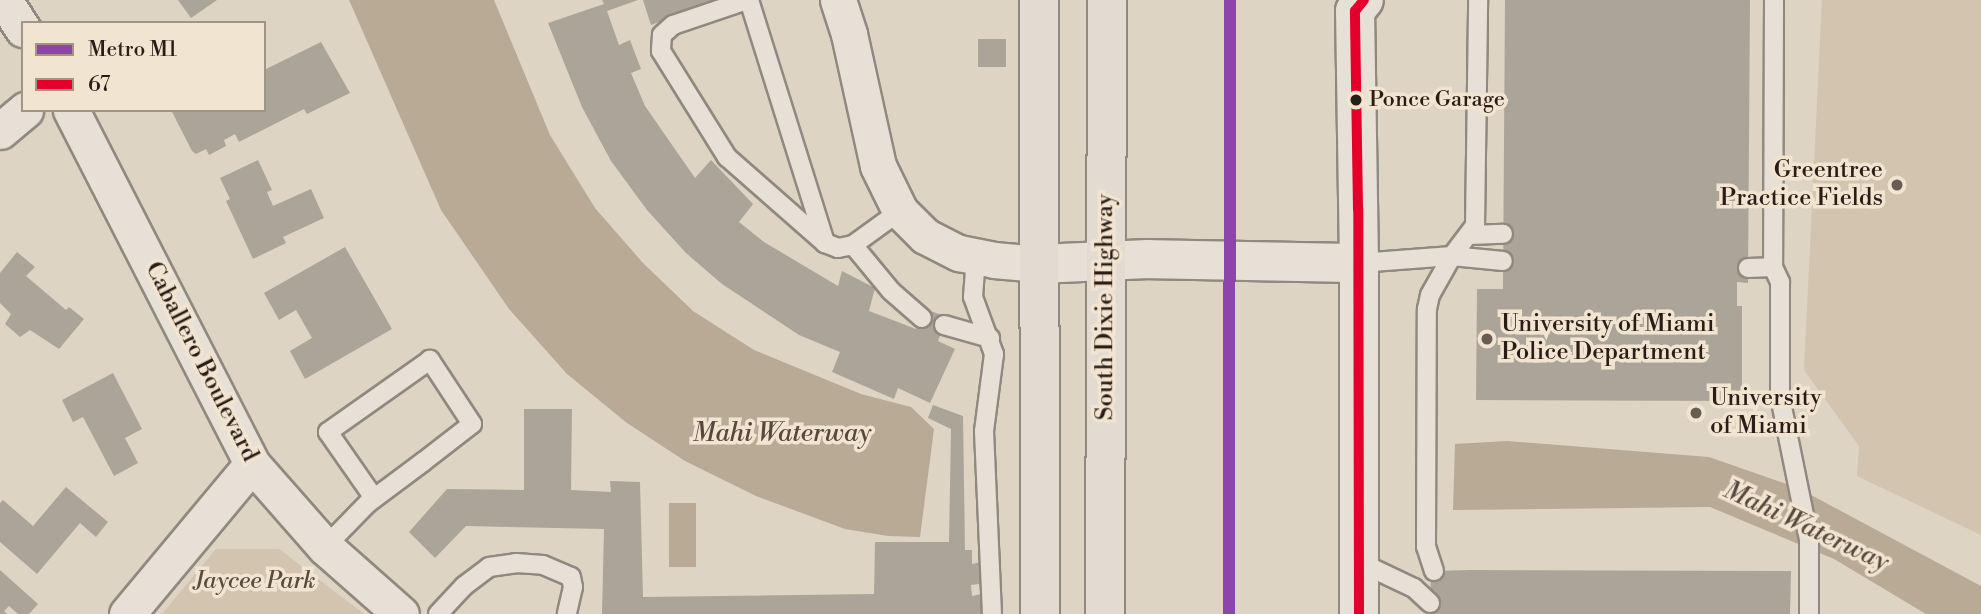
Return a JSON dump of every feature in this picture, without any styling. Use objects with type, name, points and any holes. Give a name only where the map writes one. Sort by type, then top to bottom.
[{"type":"highway","points":[[1039,0],[1040,614]]},
{"type":"highway","name":"South Dixie Highway","points":[[1105,614],[1107,0]]},
{"type":"main road","points":[[1355,4],[1359,263],[1359,614]]},
{"type":"main road","points":[[1039,264],[1156,259],[1359,263]]},
{"type":"street","points":[[4,0],[21,26]]},
{"type":"street","points":[[838,0],[852,47],[878,166],[900,211],[925,236],[941,246],[976,257],[1039,264]]},
{"type":"street","points":[[0,131],[23,112]]},
{"type":"street","name":"Caballero Boulevard","points":[[72,112],[252,464],[325,547],[401,614]]},
{"type":"street","points":[[127,614],[252,464]]},
{"type":"lane","points":[[825,243],[748,0],[673,24],[662,35],[661,51],[727,157],[825,243],[838,248],[853,245],[900,211]]},
{"type":"lane","points":[[1434,571],[1426,547],[1427,309],[1430,295],[1452,256],[1475,226],[1478,208],[1478,0]]},
{"type":"lane","points":[[1774,0],[1773,267],[1780,282],[1780,397],[1805,513],[1809,614]]},
{"type":"lane","points":[[1469,235],[1503,234]]},
{"type":"lane","points":[[853,245],[891,291],[922,318]]},
{"type":"lane","points":[[1359,263],[1452,256],[1503,261]]},
{"type":"lane","points":[[976,257],[972,297],[994,354],[984,431],[992,614]]},
{"type":"lane","points":[[1748,268],[1773,267]]},
{"type":"lane","points":[[944,326],[990,338]]},
{"type":"lane","points":[[325,547],[374,498],[472,424],[430,360],[328,432],[374,498]]},
{"type":"lane","points":[[1359,562],[1415,588],[1430,603]]},
{"type":"lane","points":[[438,614],[464,586],[489,567],[516,564],[543,565],[571,577],[573,587],[567,614]]},
{"type":"green space","name":"Greentree Practice Fields","points":[[1822,0],[1981,0],[1981,535],[1857,476],[1859,446],[1804,370]]},
{"type":"green space","name":"Jaycee Park","points":[[216,549],[279,549],[364,614],[162,614]]},
{"type":"water","name":"Mahi Waterway","points":[[349,0],[494,0],[550,135],[595,208],[643,263],[693,311],[754,350],[861,394],[911,407],[934,429],[920,537],[888,536],[845,529],[756,496],[685,461],[627,423],[567,374],[509,309],[441,210]]},
{"type":"water","name":"Mahi Waterway","points":[[1507,441],[1709,457],[1798,488],[1981,586],[1981,614],[1926,614],[1834,559],[1710,507],[1453,510],[1455,444]]},
{"type":"water","points":[[669,503],[696,503],[696,567],[669,567]]},
{"type":"building","points":[[178,0],[217,0],[191,18]]},
{"type":"building","points":[[602,0],[638,0],[607,11],[619,45],[630,40],[641,69],[631,73],[645,106],[695,178],[711,160],[753,204],[739,222],[764,242],[838,286],[842,271],[875,288],[869,311],[916,329],[925,309],[947,317],[938,341],[955,349],[930,403],[898,388],[894,399],[832,372],[840,352],[799,335],[722,284],[686,253],[647,210],[611,161],[582,107],[548,23],[604,4]]},
{"type":"building","points":[[643,0],[717,0],[651,25]]},
{"type":"building","points":[[1505,0],[1750,0],[1748,283],[1737,282],[1737,306],[1742,306],[1742,401],[1476,400],[1477,289],[1503,289]]},
{"type":"building","points":[[978,39],[1006,39],[1006,67],[978,67]]},
{"type":"building","points":[[321,42],[350,93],[307,114],[304,109],[239,142],[235,134],[224,140],[226,146],[209,155],[206,149],[196,154],[192,151],[172,112],[266,112],[266,69]]},
{"type":"building","points":[[258,160],[272,190],[267,192],[273,206],[311,189],[324,218],[283,237],[286,243],[253,259],[226,201],[230,199],[220,178]]},
{"type":"building","points":[[345,247],[392,329],[305,379],[290,351],[312,338],[296,310],[279,320],[264,293]]},
{"type":"building","points":[[17,252],[35,267],[26,276],[66,310],[69,307],[84,319],[59,349],[30,330],[20,337],[5,324],[11,314],[0,303],[0,273]]},
{"type":"building","points":[[113,373],[142,429],[125,438],[138,463],[114,476],[83,417],[73,422],[62,400]]},
{"type":"building","points":[[933,405],[963,416],[965,550],[972,550],[972,564],[981,562],[979,584],[971,585],[972,596],[981,594],[981,614],[602,614],[604,529],[466,526],[435,558],[409,532],[447,489],[524,490],[524,409],[572,409],[571,490],[611,492],[610,481],[640,482],[643,597],[874,594],[875,542],[949,542],[951,429],[928,418]]},
{"type":"building","points":[[66,487],[108,522],[96,537],[80,523],[37,574],[0,542],[0,503],[3,500],[33,526]]},
{"type":"building","points":[[0,570],[38,604],[29,614],[18,614],[9,606],[4,611],[7,614],[0,614]]},
{"type":"building","points":[[1431,571],[1791,571],[1790,614],[1430,614]]},
{"type":"metro line","name":"M1","points":[[1229,614],[1230,0]]},
{"type":"transit line","name":"67","points":[[1359,614],[1355,11],[1364,0]]},
{"type":"place","name":"Ponce Garage","points":[[1356,100]]},
{"type":"place","name":"Greentree Practice Fields","points":[[1897,185]]},
{"type":"place","name":"University of Miami Police Department","points":[[1487,339]]},
{"type":"place","name":"University of Miami","points":[[1696,413]]}]
